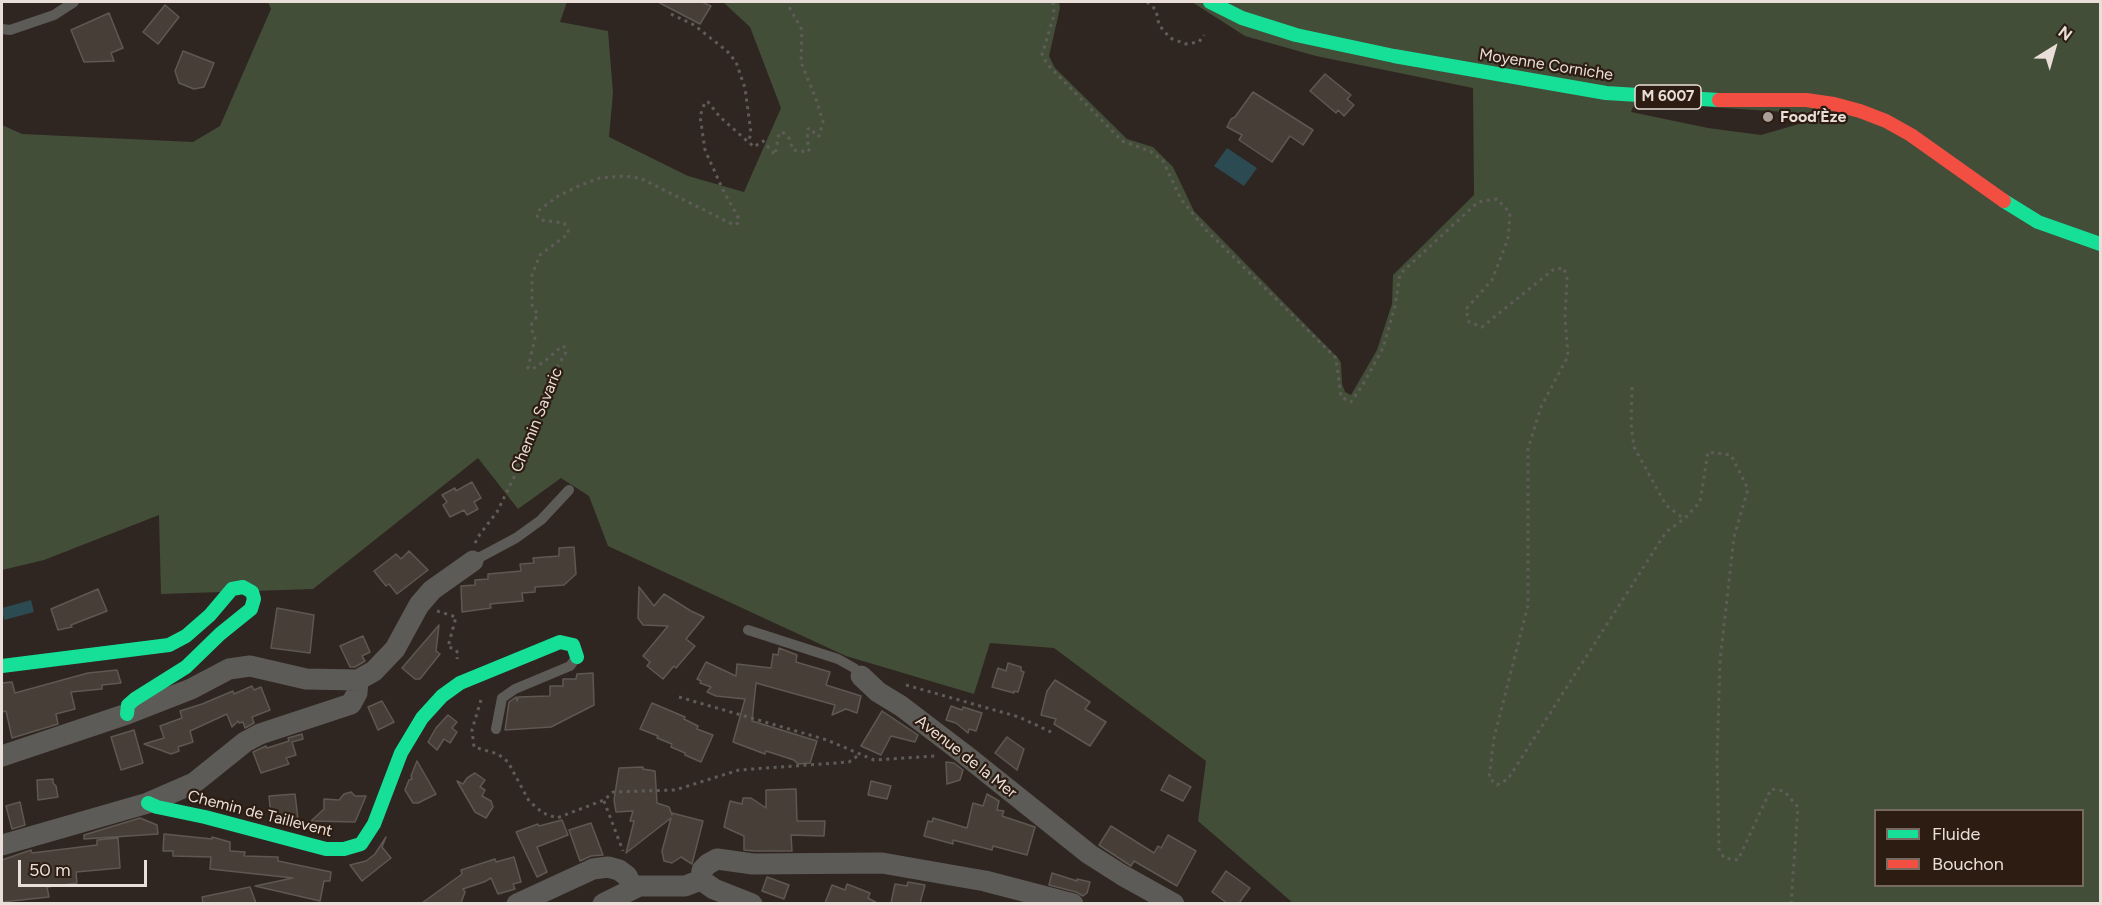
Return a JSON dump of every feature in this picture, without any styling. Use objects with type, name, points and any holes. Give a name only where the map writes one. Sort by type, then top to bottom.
[{"type":"street","name":"Moyenne Corniche","points":[[1210,2],[1242,18],[1296,35],[1394,56],[1606,93],[1742,100],[1806,100],[1851,109],[1886,122],[1911,135],[1994,195],[2038,222],[2100,244]]},
{"type":"street","points":[[2,756],[127,714],[191,689],[229,669],[250,666],[306,679],[358,680],[374,671],[395,649],[418,605],[432,590],[474,561]]},
{"type":"street","points":[[2,666],[148,650],[169,645],[186,636],[210,615],[232,589],[243,587],[252,592],[254,599],[251,609],[220,634],[186,667],[135,699],[128,705],[127,714]]},
{"type":"street","name":"Chemin de Taillevent","points":[[148,803],[326,849],[344,849],[361,844],[374,824],[401,753],[422,718],[442,696],[460,683],[560,642],[573,645],[577,657]]},
{"type":"street","name":"Avenue de la Mer","points":[[861,676],[878,692],[901,706],[964,754],[1089,854],[1174,903]]},
{"type":"street","points":[[2,845],[148,803],[194,783],[245,742],[260,734],[351,704],[357,693],[358,680]]},
{"type":"street","points":[[701,880],[702,870],[717,859],[753,864],[882,863],[985,881],[1073,903]]},
{"type":"street","points":[[518,903],[593,869],[608,867],[619,870],[636,887]]},
{"type":"street","points":[[603,903],[636,887],[685,886],[701,880]]},
{"type":"street","points":[[701,880],[714,889],[752,903]]},
{"type":"lane","points":[[2,29],[10,30],[54,15],[75,2]]},
{"type":"lane","points":[[474,561],[516,538],[541,520],[569,490]]},
{"type":"lane","name":"Avenue de la Mer","points":[[748,630],[838,659],[854,668],[861,676]]},
{"type":"lane","points":[[496,729],[502,698],[515,689],[570,666],[577,657]]},
{"type":"path","name":"Chemin Savaric","points":[[474,561],[472,550],[480,534],[497,512],[533,438],[556,369],[566,351],[566,348],[562,346],[545,361],[532,369],[528,368],[535,338],[531,328],[538,315],[532,305],[532,275],[540,255],[568,234],[564,223],[541,220],[537,216],[538,210],[558,196],[581,185],[600,178],[623,176],[640,178],[734,225],[738,224],[739,219],[705,150],[700,116],[705,102],[708,102],[720,117],[754,147],[763,141],[775,155],[779,133],[784,133],[789,138],[793,150],[808,152],[810,148],[807,141],[808,129],[812,128],[816,136],[819,136],[822,122],[816,99],[801,62],[802,30],[788,2]]},
{"type":"path","points":[[1053,2],[1054,15],[1042,55],[1048,65],[1122,141],[1150,151],[1163,161],[1181,199],[1206,230],[1336,358],[1341,397],[1351,402],[1362,387],[1383,348],[1395,306],[1400,274],[1478,202],[1497,199],[1510,213],[1508,239],[1492,280],[1466,309],[1469,322],[1482,327],[1554,269],[1564,268],[1567,279],[1565,317],[1568,356],[1541,407],[1528,449],[1528,605],[1494,738],[1489,778],[1497,784],[1508,779],[1666,532],[1684,519],[1700,502],[1708,452],[1731,455],[1748,489],[1734,537],[1720,661],[1717,758],[1719,849],[1724,858],[1738,860],[1771,789],[1784,791],[1798,807],[1791,903]]},
{"type":"path","points":[[1147,2],[1156,10],[1159,25],[1170,38],[1186,44],[1198,42],[1204,35]]},
{"type":"path","points":[[671,14],[694,25],[727,51],[736,62],[744,88],[751,133],[748,143]]},
{"type":"path","points":[[1632,387],[1631,424],[1634,447],[1666,505],[1684,519]]},
{"type":"path","points":[[904,684],[1019,717],[1051,732]]},
{"type":"path","points":[[678,698],[827,740],[874,760],[964,754]]},
{"type":"path","points":[[626,860],[604,800],[613,792],[675,790],[740,770],[849,762],[860,754]]},
{"type":"green space","points":[[268,2],[567,2],[560,22],[608,31],[613,93],[609,137],[688,176],[744,192],[781,108],[750,27],[723,2],[1059,2],[1060,8],[1049,56],[1055,68],[1127,139],[1153,147],[1173,167],[1194,211],[1338,358],[1341,363],[1342,384],[1345,392],[1351,395],[1377,350],[1392,304],[1393,275],[1474,195],[1473,88],[1316,56],[1245,36],[1192,2],[2100,2],[2100,903],[1293,903],[1198,821],[1206,761],[1054,648],[990,643],[974,694],[846,656],[608,546],[589,496],[561,478],[518,509],[478,458],[313,589],[161,594],[159,515],[44,560],[2,570],[2,125],[22,134],[193,142],[220,126],[271,9]],"holes":[[[1635,102],[1830,115],[1761,135],[1708,128],[1631,112]]]},
{"type":"water","points":[[1227,148],[1257,168],[1244,186],[1214,166]]},
{"type":"water","points":[[31,600],[34,612],[4,620],[2,608]]},
{"type":"building","points":[[658,2],[702,2],[711,6],[700,24]]},
{"type":"building","points":[[165,5],[179,17],[158,44],[143,32]]},
{"type":"building","points":[[109,13],[123,48],[111,53],[114,61],[84,62],[71,30]]},
{"type":"building","points":[[183,51],[214,63],[204,87],[194,89],[179,83],[175,71]]},
{"type":"building","points":[[1325,74],[1351,95],[1347,99],[1354,105],[1344,116],[1338,110],[1336,113],[1310,91]]},
{"type":"building","points":[[1253,92],[1313,130],[1303,145],[1290,136],[1272,162],[1239,140],[1242,135],[1227,127]]},
{"type":"building","points":[[472,482],[481,498],[474,502],[478,509],[467,515],[464,510],[450,517],[443,505],[447,502],[442,495],[455,488],[456,491]]},
{"type":"building","points":[[574,547],[576,574],[564,585],[535,587],[535,592],[522,593],[523,601],[490,604],[491,608],[462,612],[461,586],[475,585],[475,580],[488,579],[488,574],[521,571],[520,564],[534,563],[533,558],[559,556],[559,548]]},
{"type":"building","points":[[409,551],[428,570],[397,594],[389,584],[386,586],[374,571],[396,554],[401,559]]},
{"type":"building","points":[[639,587],[654,606],[664,594],[704,617],[686,639],[695,646],[663,679],[647,666],[650,662],[643,656],[668,626],[643,625],[638,618]]},
{"type":"building","points":[[98,589],[107,611],[71,625],[72,627],[58,630],[51,609]]},
{"type":"building","points":[[277,608],[314,615],[310,653],[271,648]]},
{"type":"building","points":[[439,625],[436,651],[440,654],[420,679],[415,679],[402,668]]},
{"type":"building","points":[[363,636],[370,652],[362,656],[365,661],[355,667],[350,667],[340,646]]},
{"type":"building","points":[[779,648],[797,655],[796,662],[830,672],[826,685],[861,696],[857,713],[846,709],[832,715],[835,705],[756,683],[752,721],[817,741],[810,763],[798,764],[794,760],[766,751],[765,754],[733,742],[745,699],[716,696],[707,692],[711,687],[700,683],[701,681],[697,679],[706,662],[736,676],[737,664],[771,668],[773,654],[778,655]]},
{"type":"building","points":[[1008,663],[1021,667],[1021,671],[1024,672],[1018,692],[992,687],[998,668],[1006,671]]},
{"type":"building","points":[[117,670],[121,683],[102,685],[102,689],[71,692],[75,709],[56,714],[58,724],[12,738],[6,711],[2,712],[2,683],[12,682],[15,693],[88,673]]},
{"type":"building","points":[[593,673],[594,705],[551,727],[505,730],[509,702],[516,697],[517,701],[518,697],[550,696],[550,686],[563,686],[563,679],[576,679],[577,674]]},
{"type":"building","points":[[1055,680],[1090,702],[1085,709],[1106,722],[1090,746],[1054,724],[1056,719],[1041,715],[1047,691]]},
{"type":"building","points":[[252,686],[254,690],[261,687],[270,710],[252,717],[254,723],[245,728],[243,722],[238,721],[232,727],[227,714],[190,731],[193,742],[178,747],[179,751],[171,754],[144,744],[164,738],[160,726],[182,718],[180,711]]},
{"type":"building","points":[[382,701],[394,722],[378,730],[368,707]]},
{"type":"building","points":[[652,703],[685,717],[684,719],[698,726],[697,729],[713,735],[701,762],[671,747],[672,744],[657,738],[658,736],[640,729]]},
{"type":"building","points":[[951,706],[982,713],[976,731],[969,729],[968,733],[956,723],[946,720]]},
{"type":"building","points":[[882,711],[918,735],[915,742],[891,736],[881,755],[861,746]]},
{"type":"building","points":[[448,715],[457,722],[452,728],[457,732],[450,743],[444,739],[437,750],[428,742],[436,728]]},
{"type":"building","points":[[134,730],[143,763],[121,770],[111,737]]},
{"type":"building","points":[[302,734],[303,739],[292,742],[296,755],[286,758],[289,764],[261,773],[253,752],[266,746],[267,748],[289,741],[288,738]]},
{"type":"building","points":[[1007,737],[1024,749],[1017,770],[995,753]]},
{"type":"building","points":[[417,761],[436,794],[418,803],[413,803],[405,790],[409,780],[412,779]]},
{"type":"building","points":[[946,762],[954,763],[963,770],[960,780],[947,784]]},
{"type":"building","points":[[643,767],[643,769],[655,771],[657,803],[669,807],[672,815],[672,813],[703,821],[692,864],[681,857],[672,863],[664,861],[662,851],[671,818],[626,853],[634,821],[630,821],[633,811],[616,812],[614,800],[619,768]]},
{"type":"building","points":[[475,773],[485,780],[480,787],[485,790],[482,796],[491,801],[493,807],[486,818],[475,812],[457,781],[463,784]]},
{"type":"building","points":[[1169,775],[1191,787],[1183,801],[1161,790]]},
{"type":"building","points":[[53,779],[58,797],[38,800],[37,780]]},
{"type":"building","points":[[871,781],[891,786],[887,799],[868,795]]},
{"type":"building","points":[[796,789],[797,821],[825,821],[824,836],[791,835],[792,851],[754,851],[744,850],[744,836],[724,827],[730,801],[742,804],[743,798],[751,798],[766,808],[766,790]]},
{"type":"building","points":[[351,792],[355,796],[366,796],[355,822],[311,821],[324,809],[324,799],[339,800],[344,794]]},
{"type":"building","points":[[295,794],[298,819],[285,820],[271,817],[269,796]]},
{"type":"building","points":[[987,794],[999,801],[997,810],[1004,811],[1002,816],[1035,827],[1027,855],[993,846],[992,850],[953,840],[953,844],[924,836],[928,821],[932,822],[933,818],[967,828],[973,803],[983,806]]},
{"type":"building","points":[[20,802],[25,825],[12,829],[6,806]]},
{"type":"building","points":[[140,818],[157,825],[158,834],[84,839],[84,835]]},
{"type":"building","points":[[562,820],[568,835],[537,847],[547,872],[537,877],[516,832],[538,824],[539,826]]},
{"type":"building","points":[[591,823],[603,855],[591,856],[580,861],[569,830]]},
{"type":"building","points":[[1111,826],[1154,853],[1158,846],[1161,848],[1168,835],[1196,851],[1177,886],[1134,861],[1131,866],[1099,845]]},
{"type":"building","points":[[164,834],[212,839],[212,837],[230,842],[230,851],[245,852],[244,856],[278,857],[278,861],[331,872],[330,881],[324,881],[320,901],[255,886],[293,878],[210,869],[211,857],[173,856],[173,851],[163,851]]},
{"type":"building","points":[[386,837],[382,847],[391,858],[362,881],[350,865],[366,861],[375,854]]},
{"type":"building","points":[[118,838],[120,868],[76,872],[77,883],[47,887],[49,897],[2,902],[2,860],[31,850],[32,853],[97,845],[97,840]]},
{"type":"building","points":[[514,857],[521,882],[513,884],[515,889],[498,894],[491,878],[463,889],[465,892],[461,903],[422,903],[462,874],[461,870],[495,859],[496,862]]},
{"type":"building","points":[[1226,871],[1250,888],[1239,903],[1227,903],[1212,892]]},
{"type":"building","points":[[1052,873],[1077,881],[1077,879],[1090,882],[1087,893],[1083,896],[1049,885]]},
{"type":"building","points":[[767,877],[789,885],[784,899],[762,891]]},
{"type":"building","points":[[908,882],[925,885],[920,903],[891,903],[895,884],[907,886]]},
{"type":"building","points":[[847,884],[870,893],[868,898],[877,903],[825,903],[832,885],[845,890]]},
{"type":"building","points":[[250,887],[256,903],[203,903],[202,897]]},
{"type":"traffic: fast","points":[[1210,2],[1242,18],[1296,35],[1394,56],[1606,93],[1719,100]]},
{"type":"traffic: fast","points":[[2004,201],[2038,222],[2100,244]]},
{"type":"traffic: fast","points":[[2,666],[169,645],[186,636],[210,615],[232,589],[243,587],[252,592],[254,599],[251,609],[220,634],[186,667],[135,699],[128,705],[127,714]]},
{"type":"traffic: fast","points":[[148,803],[326,849],[344,849],[361,844],[374,824],[401,753],[422,718],[442,696],[460,683],[560,642],[573,645],[577,657]]},
{"type":"traffic: jam","points":[[1719,100],[1806,100],[1860,111],[1886,121],[1911,135],[2004,201]]},
{"type":"place","name":"Food’Èze","points":[[1768,117]]}]
